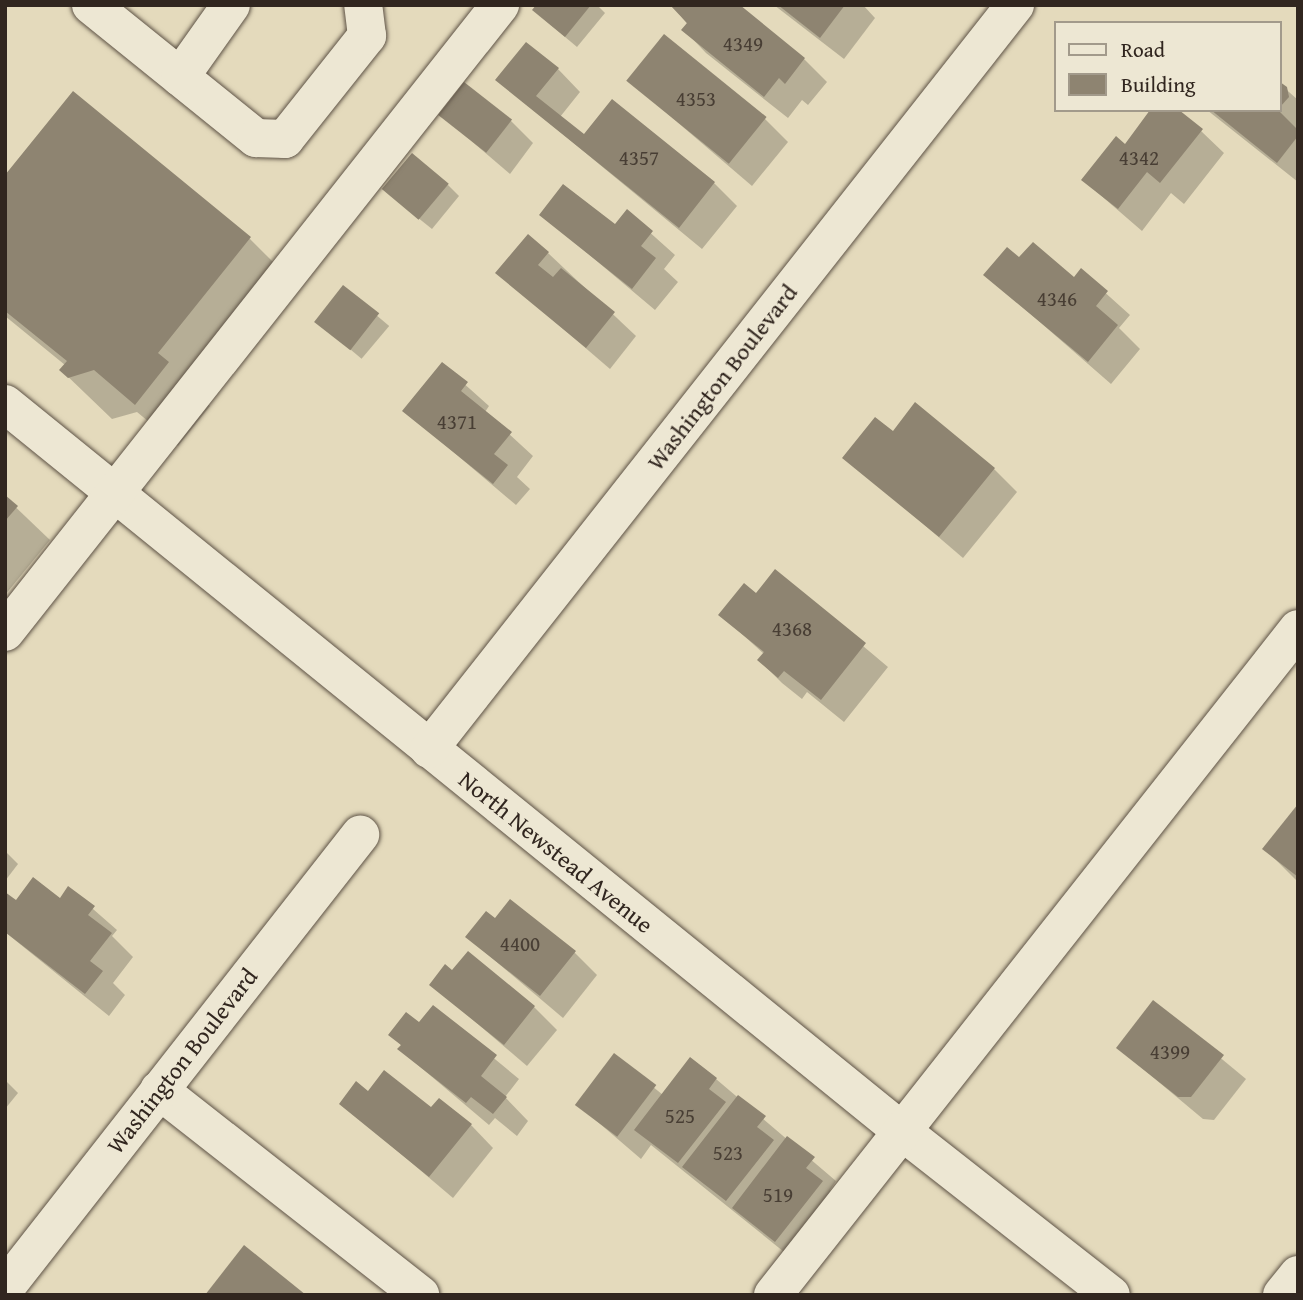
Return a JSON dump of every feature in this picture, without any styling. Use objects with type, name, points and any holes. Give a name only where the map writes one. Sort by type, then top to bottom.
[{"type":"street","points":[[91,5],[256,138],[285,139],[368,36],[363,5]]},
{"type":"street","points":[[180,77],[231,5]]},
{"type":"street","points":[[5,632],[499,5]]},
{"type":"street","name":"Washington Boulevard","points":[[429,749],[1016,5]]},
{"type":"street","name":"North Newstead Avenue","points":[[5,404],[903,1132],[1111,1295]]},
{"type":"street","points":[[773,1295],[1298,629]]},
{"type":"street","name":"Washington Boulevard","points":[[5,1288],[360,835]]},
{"type":"street","points":[[159,1090],[420,1295]]},
{"type":"street","points":[[1282,1295],[1298,1275]]},
{"type":"building","points":[[536,5],[591,5],[565,37],[532,10]]},
{"type":"building","points":[[670,5],[740,5],[805,58],[785,84],[779,78],[764,97],[681,30],[687,23]]},
{"type":"building","points":[[778,5],[845,5],[820,38]]},
{"type":"building","points":[[664,34],[767,117],[729,164],[626,81]]},
{"type":"building","points":[[526,42],[559,68],[536,96],[584,134],[612,99],[715,182],[679,228],[495,80]]},
{"type":"building","points":[[464,82],[512,120],[486,153],[438,115]]},
{"type":"building","points":[[1282,83],[1287,87],[1289,97],[1282,105]]},
{"type":"building","points":[[73,91],[251,237],[158,353],[169,362],[135,405],[94,370],[68,378],[59,370],[67,361],[5,311],[5,175]]},
{"type":"building","points":[[1149,112],[1182,112],[1203,129],[1160,183],[1147,172],[1118,209],[1081,180],[1116,136],[1125,144]]},
{"type":"building","points":[[1213,112],[1280,112],[1298,130],[1298,136],[1277,163]]},
{"type":"building","points":[[412,153],[449,184],[419,220],[382,189]]},
{"type":"building","points":[[563,184],[615,224],[627,209],[653,231],[641,246],[656,258],[632,289],[539,215]]},
{"type":"building","points":[[528,234],[549,252],[538,265],[553,277],[561,268],[615,312],[586,348],[495,273]]},
{"type":"building","points":[[1033,242],[1074,277],[1081,268],[1108,291],[1096,306],[1118,325],[1088,362],[983,275],[1007,247],[1019,257]]},
{"type":"building","points":[[343,285],[379,313],[350,350],[314,322]]},
{"type":"building","points":[[442,362],[468,382],[461,391],[512,432],[494,454],[508,465],[493,484],[402,411]]},
{"type":"building","points":[[915,402],[995,468],[939,537],[842,458],[875,417],[893,431]]},
{"type":"building","points":[[5,495],[18,506],[5,521]]},
{"type":"building","points":[[775,569],[866,643],[821,700],[784,671],[778,678],[757,660],[764,652],[718,615],[744,583],[756,593]]},
{"type":"building","points":[[1298,804],[1298,877],[1262,849]]},
{"type":"building","points":[[33,877],[60,898],[68,886],[95,906],[88,915],[112,933],[90,961],[103,971],[85,994],[5,932],[5,892],[16,900]]},
{"type":"building","points":[[510,899],[576,951],[540,996],[465,937],[486,911],[495,918]]},
{"type":"building","points":[[468,951],[535,1006],[504,1045],[429,985],[445,964],[452,970]]},
{"type":"building","points":[[1153,1000],[1224,1055],[1191,1097],[1178,1097],[1116,1048]]},
{"type":"building","points":[[433,1005],[497,1055],[481,1076],[507,1097],[493,1114],[471,1097],[466,1103],[397,1049],[401,1045],[388,1035],[406,1012],[419,1022]]},
{"type":"building","points":[[614,1053],[656,1085],[617,1137],[575,1105]]},
{"type":"building","points":[[690,1057],[717,1078],[709,1089],[726,1102],[678,1163],[634,1130]]},
{"type":"building","points":[[384,1070],[431,1107],[439,1098],[472,1124],[429,1177],[339,1104],[356,1081],[368,1091]]},
{"type":"building","points":[[738,1095],[766,1116],[757,1127],[774,1140],[726,1201],[682,1167]]},
{"type":"building","points":[[787,1136],[815,1157],[806,1168],[823,1181],[775,1242],[732,1208]]},
{"type":"building","points":[[244,1245],[306,1295],[205,1295]]}]
